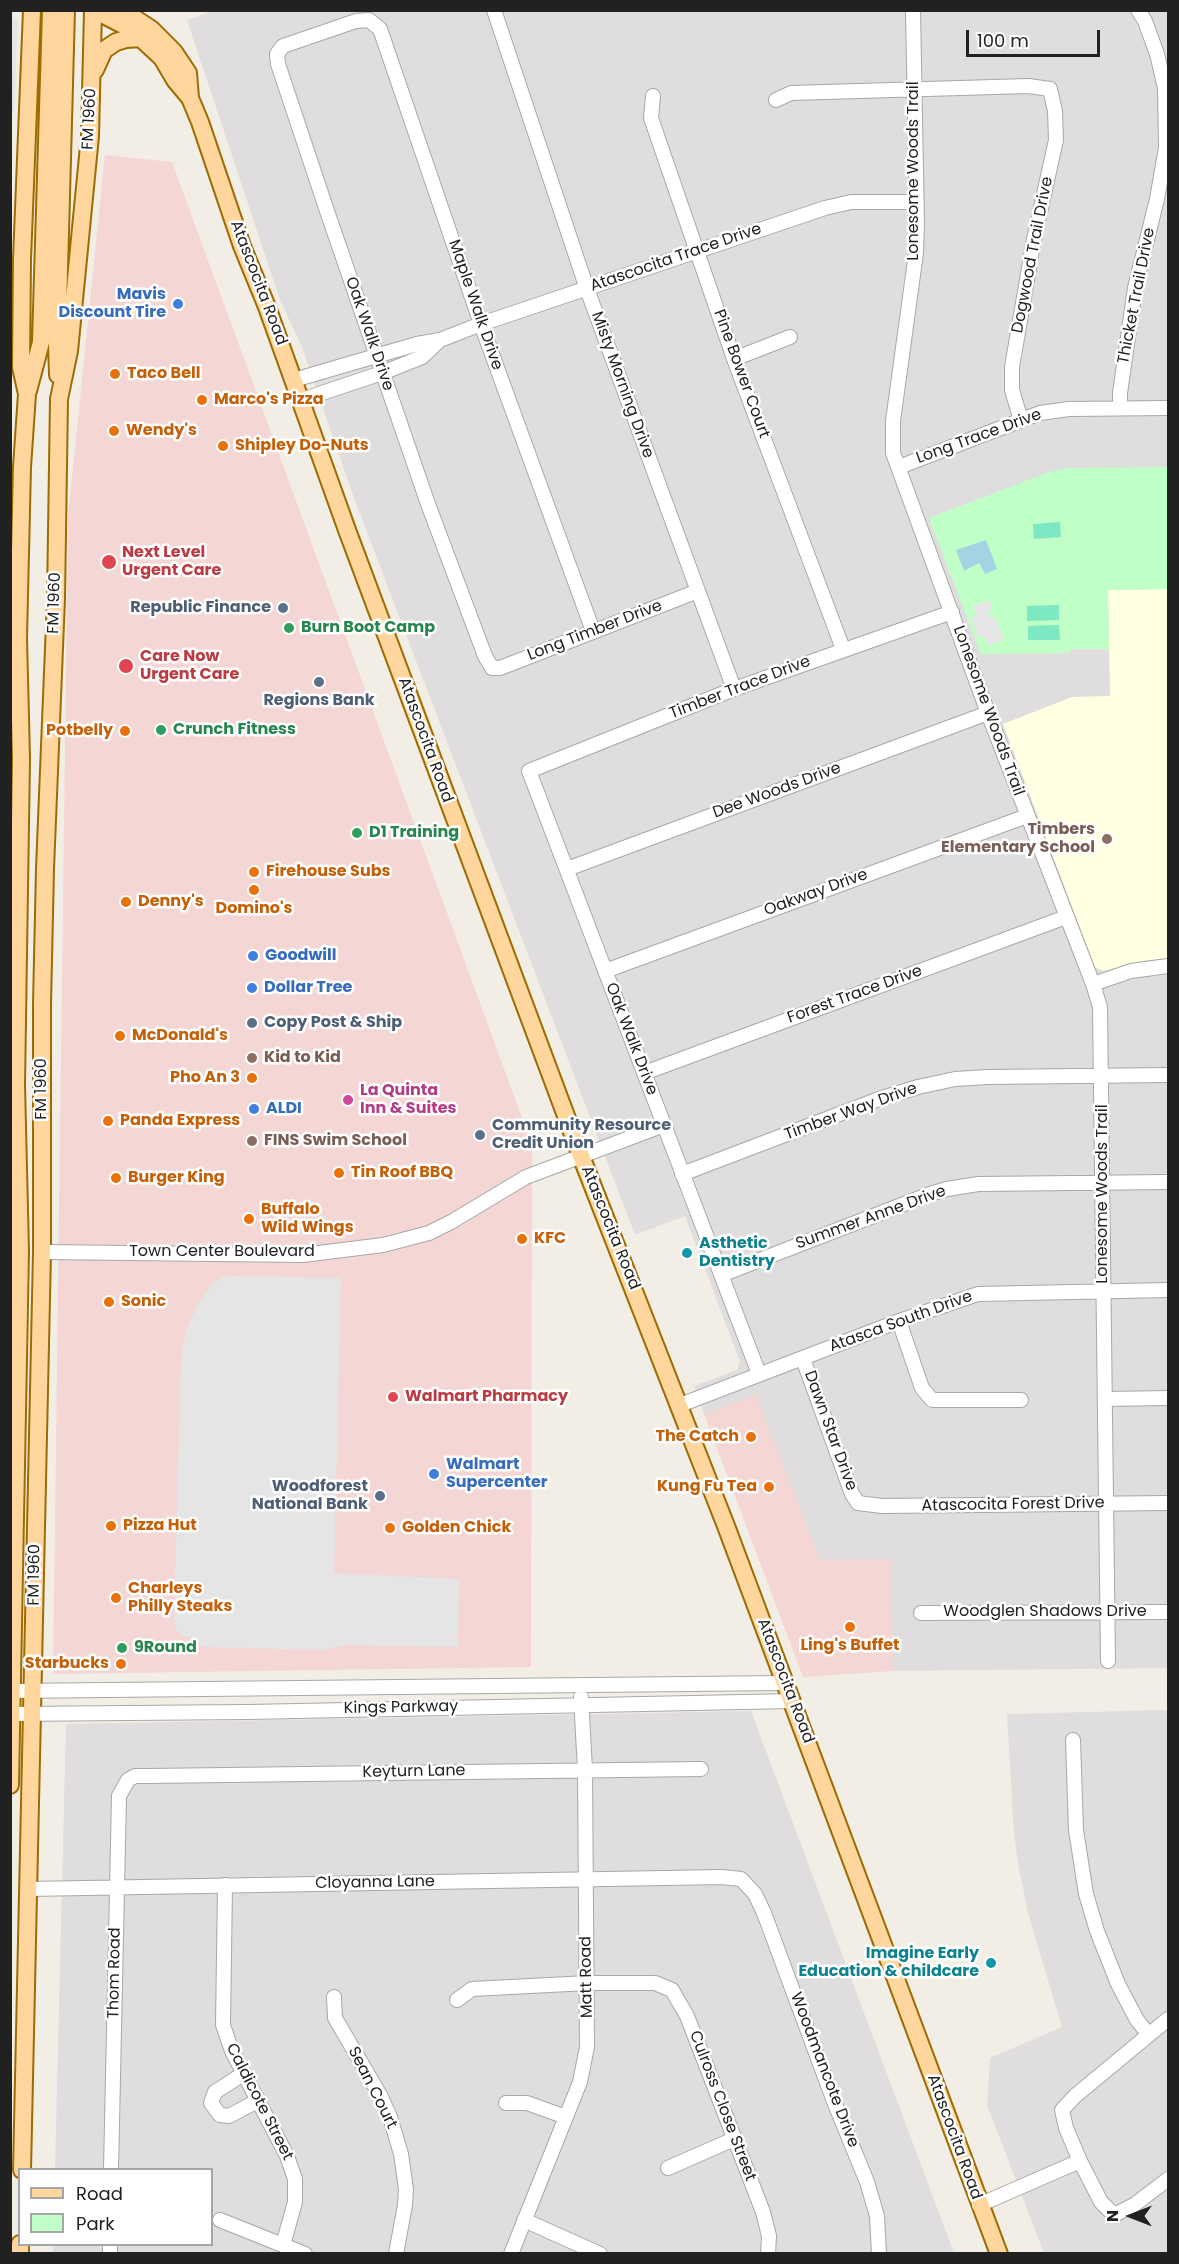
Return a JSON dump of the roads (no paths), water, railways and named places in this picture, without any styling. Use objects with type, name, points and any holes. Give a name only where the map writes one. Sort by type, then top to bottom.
[{"type":"main road","name":"FM 1960","points":[[10,1785],[20,1251],[16,1085],[21,758],[18,638],[22,467],[27,394],[21,367],[22,260],[32,10]]},
{"type":"main road","points":[[27,394],[40,342],[51,10]]},
{"type":"main road","points":[[59,399],[57,344],[66,10]]},
{"type":"main road","name":"FM 1960","points":[[22,2168],[42,1252],[42,1004],[56,599],[59,399],[69,351],[90,136],[94,10]]},
{"type":"main road","name":"Atascocita Road","points":[[94,10],[142,38],[162,58],[175,80],[190,98]]},
{"type":"main road","name":"Atascocita Road","points":[[122,10],[152,29],[188,73],[190,98],[347,530],[581,1156],[680,1405],[979,2205],[999,2253]]},
{"type":"main road","points":[[92,76],[104,50],[116,42],[142,38]]},
{"type":"street","name":"Misty Morning Drive","points":[[494,10],[587,288],[734,689]]},
{"type":"street","name":"Lonesome Woods Trail","points":[[913,10],[918,202],[916,253],[893,421],[893,453],[1026,816],[1093,984],[1101,1016],[1108,1661]]},
{"type":"street","name":"Thicket Trail Drive","points":[[1120,408],[1120,393],[1135,288],[1157,198],[1166,148],[1165,88],[1157,54],[1145,21],[1138,10]]},
{"type":"street","name":"Maple Walk Drive","points":[[330,28],[369,20],[380,29],[481,324],[593,631]]},
{"type":"street","name":"Oak Walk Drive","points":[[330,28],[283,46],[277,54],[382,373],[428,504],[485,656],[492,668]]},
{"type":"street","name":"Dogwood Trail Drive","points":[[915,89],[1028,86],[1050,89],[1055,111],[1056,140],[1034,239],[1012,367],[1012,390],[1021,420]]},
{"type":"street","points":[[776,100],[791,93],[915,89]]},
{"type":"street","name":"Pine Bower Court","points":[[653,96],[651,118],[734,359],[843,649]]},
{"type":"street","name":"Atascocita Trace Drive","points":[[294,380],[417,344],[440,340],[783,222],[851,202],[918,202]]},
{"type":"street","points":[[734,359],[790,337]]},
{"type":"street","name":"Atascocita Trace Drive","points":[[301,400],[422,357],[440,340]]},
{"type":"street","name":"Long Trace Drive","points":[[899,467],[1040,413],[1069,409],[1168,408]]},
{"type":"street","name":"Long Timber Drive","points":[[492,668],[500,668],[698,591]]},
{"type":"street","name":"Timber Trace Drive","points":[[529,771],[734,689],[952,612]]},
{"type":"street","name":"Dee Woods Drive","points":[[567,869],[988,713]]},
{"type":"street","name":"Oak Walk Drive","points":[[529,771],[759,1374]]},
{"type":"street","name":"Oakway Drive","points":[[605,971],[1026,816]]},
{"type":"street","name":"Forest Trace Drive","points":[[644,1073],[1066,917]]},
{"type":"street","points":[[1093,984],[1131,971],[1168,966]]},
{"type":"street","name":"Timber Way Drive","points":[[682,1174],[879,1099],[918,1087],[956,1079],[1168,1075]]},
{"type":"street","name":"Town Center Boulevard","points":[[42,1252],[303,1255],[383,1245],[429,1233],[526,1177],[664,1125]]},
{"type":"street","name":"Summer Anne Drive","points":[[721,1275],[947,1189],[978,1184],[1168,1182]]},
{"type":"street","name":"Atasca South Drive","points":[[680,1405],[899,1321],[978,1294],[1168,1290]]},
{"type":"street","points":[[899,1321],[922,1388],[932,1400],[1021,1400]]},
{"type":"street","name":"Dawn Star Drive","points":[[803,1359],[852,1494],[858,1503]]},
{"type":"street","points":[[1104,1399],[1168,1398]]},
{"type":"street","name":"Atascocita Forest Drive","points":[[858,1503],[882,1506],[1168,1503]]},
{"type":"street","name":"Woodglen Shadows Drive","points":[[921,1613],[1168,1612]]},
{"type":"street","name":"Kings Parkway","points":[[11,1691],[785,1683]]},
{"type":"street","name":"Matt Road","points":[[512,2253],[585,2064],[588,1983],[585,1770],[580,1686]]},
{"type":"street","name":"Kings Parkway","points":[[11,1714],[248,1712],[792,1701]]},
{"type":"street","points":[[1073,1740],[1076,1830],[1086,1894],[1097,1931],[1118,1983],[1130,2008],[1149,2035]]},
{"type":"street","name":"Keyturn Lane","points":[[128,1780],[135,1776],[701,1769]]},
{"type":"street","name":"Thom Road","points":[[111,2168],[119,1796],[128,1780]]},
{"type":"street","name":"Cloyanna Lane","points":[[28,1889],[722,1877]]},
{"type":"street","name":"Woodmancote Drive","points":[[722,1877],[741,1879],[755,1894],[764,1913],[870,2191],[877,2216],[879,2253]]},
{"type":"street","name":"Caldicote Street","points":[[225,1885],[223,2025],[226,2039],[243,2074],[288,2156],[295,2179],[296,2202],[283,2245]]},
{"type":"street","name":"Culross Close Street","points":[[457,2000],[472,1989],[588,1983],[662,1984],[672,1990],[680,2001],[766,2224],[768,2253]]},
{"type":"street","name":"Sean Court","points":[[334,1997],[335,2018],[380,2095],[390,2117],[401,2154],[406,2189],[396,2253]]},
{"type":"street","points":[[1168,2019],[1075,2096],[1062,2110],[1066,2128],[1080,2161],[1101,2202],[1114,2215],[1134,2205],[1168,2179]]},
{"type":"street","points":[[243,2074],[215,2092],[211,2103],[220,2115],[229,2116],[259,2100]]},
{"type":"street","points":[[506,2103],[527,2103],[566,2117]]},
{"type":"street","points":[[668,2168],[734,2139]]},
{"type":"street","points":[[979,2205],[1080,2161]]},
{"type":"street","points":[[220,2220],[305,2253]]},
{"type":"street","points":[[525,2220],[600,2253]]},
{"type":"water","points":[[986,540],[997,569],[985,574],[979,563],[964,571],[956,550]]},
{"type":"place","name":"Mavis Discount Tire","points":[[178,304]]},
{"type":"place","name":"Taco Bell","points":[[115,374]]},
{"type":"place","name":"Marco's Pizza","points":[[202,400]]},
{"type":"place","name":"Wendy's","points":[[114,431]]},
{"type":"place","name":"Shipley Do-Nuts","points":[[223,446]]},
{"type":"place","name":"Next Level Urgent Care","points":[[109,562]]},
{"type":"place","name":"Republic Finance","points":[[283,608]]},
{"type":"place","name":"Burn Boot Camp","points":[[289,628]]},
{"type":"place","name":"Care Now Urgent Care","points":[[126,666]]},
{"type":"place","name":"Regions Bank","points":[[319,682]]},
{"type":"place","name":"Crunch Fitness","points":[[161,730]]},
{"type":"place","name":"Potbelly","points":[[125,731]]},
{"type":"place","name":"D1 Training","points":[[357,833]]},
{"type":"place","name":"Timbers Elementary School","points":[[1107,839]]},
{"type":"place","name":"Firehouse Subs","points":[[254,872]]},
{"type":"place","name":"Domino's","points":[[254,890]]},
{"type":"place","name":"Denny's","points":[[126,902]]},
{"type":"place","name":"Goodwill","points":[[253,956]]},
{"type":"place","name":"Dollar Tree","points":[[252,988]]},
{"type":"place","name":"Copy Post & Ship","points":[[252,1023]]},
{"type":"place","name":"McDonald's","points":[[120,1036]]},
{"type":"place","name":"Kid to Kid","points":[[252,1058]]},
{"type":"place","name":"Pho An 3","points":[[252,1078]]},
{"type":"place","name":"La Quinta Inn & Suites","points":[[348,1100]]},
{"type":"place","name":"ALDI","points":[[254,1109]]},
{"type":"place","name":"Panda Express","points":[[108,1121]]},
{"type":"place","name":"Community Resource Credit Union","points":[[480,1135]]},
{"type":"place","name":"FINS Swim School","points":[[252,1141]]},
{"type":"place","name":"Tin Roof BBQ","points":[[339,1173]]},
{"type":"place","name":"Burger King","points":[[116,1178]]},
{"type":"place","name":"Buffalo Wild Wings","points":[[249,1219]]},
{"type":"place","name":"KFC","points":[[522,1239]]},
{"type":"place","name":"Asthetic Dentistry","points":[[687,1253]]},
{"type":"place","name":"Sonic","points":[[109,1302]]},
{"type":"place","name":"Walmart Pharmacy","points":[[393,1397]]},
{"type":"place","name":"The Catch","points":[[751,1437]]},
{"type":"place","name":"Walmart Supercenter","points":[[434,1474]]},
{"type":"place","name":"Kung Fu Tea","points":[[769,1487]]},
{"type":"place","name":"Woodforest National Bank","points":[[380,1496]]},
{"type":"place","name":"Pizza Hut","points":[[111,1526]]},
{"type":"place","name":"Golden Chick","points":[[390,1528]]},
{"type":"place","name":"Charleys Philly Steaks","points":[[116,1598]]},
{"type":"place","name":"Ling's Buffet","points":[[850,1627]]},
{"type":"place","name":"9Round","points":[[122,1648]]},
{"type":"place","name":"Starbucks","points":[[121,1664]]},
{"type":"place","name":"Imagine Early Education & childcare","points":[[991,1963]]}]
